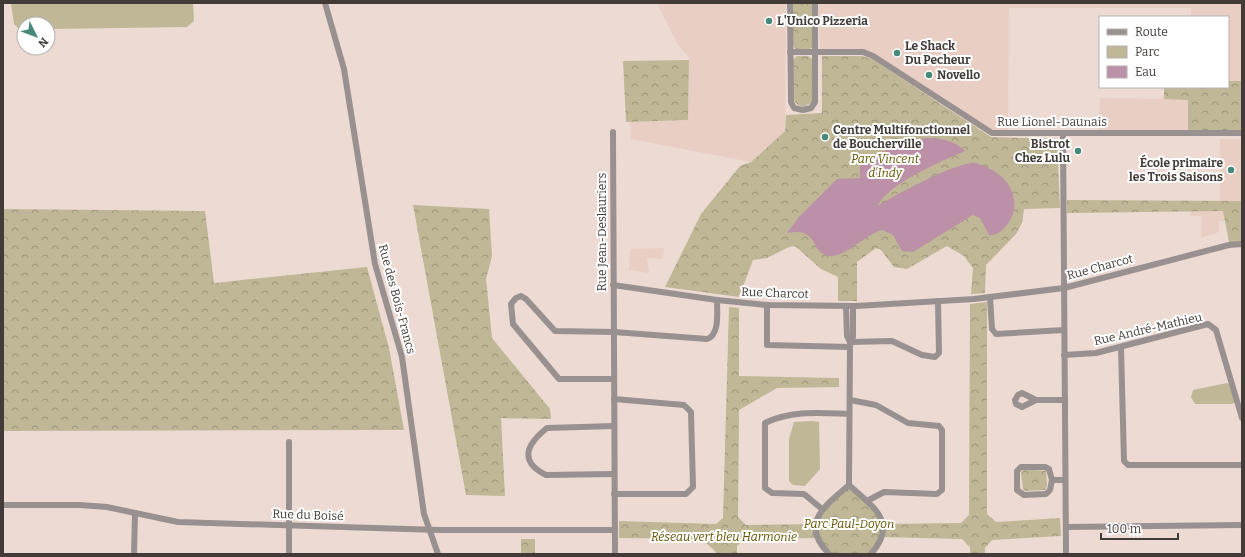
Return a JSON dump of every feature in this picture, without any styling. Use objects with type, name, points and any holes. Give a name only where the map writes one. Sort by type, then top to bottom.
[{"type":"street","name":"Rue des Bois-Francs","points":[[325,3],[344,70],[375,264],[402,357],[421,501],[426,521],[438,554]]},
{"type":"street","points":[[790,3],[791,103],[796,109],[803,110],[811,108],[814,104],[814,3]]},
{"type":"street","name":"Rue Lionel-Daunais","points":[[790,52],[863,52],[873,56],[992,133],[1242,133]]},
{"type":"street","name":"Rue Jean-Deslauriers","points":[[613,132],[615,554]]},
{"type":"street","points":[[1063,134],[1066,554]]},
{"type":"street","name":"Rue Charcot","points":[[613,285],[717,300],[767,305],[850,306],[938,301],[990,297],[1064,288],[1229,244],[1242,244]]},
{"type":"street","points":[[614,379],[559,379],[513,324],[511,304],[516,298],[521,296],[526,299],[555,332],[614,332],[711,338],[715,332],[717,300]]},
{"type":"street","points":[[990,297],[992,329],[996,334],[1064,330]]},
{"type":"street","points":[[767,305],[767,346],[850,345],[892,340],[922,355],[935,357],[939,353],[938,301]]},
{"type":"street","points":[[825,553],[817,538],[815,528],[817,516],[822,509],[849,485],[850,345],[847,336],[850,306]]},
{"type":"street","name":"Rue André-Mathieu","points":[[1064,355],[1096,353],[1208,324],[1216,330],[1242,418]]},
{"type":"street","points":[[1121,347],[1124,461],[1128,465],[1242,465]]},
{"type":"street","points":[[614,399],[684,405],[691,412],[693,487],[686,494],[614,494]]},
{"type":"street","points":[[850,400],[876,405],[908,423],[939,426],[942,430],[942,490],[937,494],[884,492],[867,501]]},
{"type":"street","points":[[1036,400],[1065,400]]},
{"type":"street","points":[[822,509],[804,494],[772,493],[765,488],[765,423],[780,416],[802,412],[850,414]]},
{"type":"street","points":[[614,426],[547,428],[531,444],[528,451],[528,460],[536,470],[546,475],[614,474]]},
{"type":"street","points":[[289,442],[289,554]]},
{"type":"street","points":[[1021,467],[1045,467],[1049,469],[1052,480],[1050,490],[1046,494],[1024,495],[1017,490],[1018,471],[1021,467]]},
{"type":"street","points":[[1052,480],[1065,480]]},
{"type":"street","points":[[849,485],[881,514],[884,524],[882,537],[873,554]]},
{"type":"street","name":"Rue du Boisé","points":[[3,505],[80,505],[107,508],[178,522],[430,530],[615,530]]},
{"type":"street","points":[[134,554],[135,513]]},
{"type":"street","points":[[1066,527],[1242,525]]},
{"type":"shaded area","points":[[657,3],[786,3],[785,131],[751,162],[631,139],[630,122],[688,120],[689,57],[678,45]]},
{"type":"shaded area","points":[[818,3],[1242,3],[1242,81],[1229,81],[1229,16],[1191,16],[1191,8],[1009,8],[1008,133],[992,133],[873,56],[820,52]]},
{"type":"shaded area","points":[[1100,98],[1188,99],[1188,133],[1099,134]]},
{"type":"shaded area","name":"École primaire les Trois Saisons","points":[[1220,139],[1242,139],[1242,201],[1220,201]]},
{"type":"shaded area","points":[[1190,210],[1223,211],[1225,221],[1219,221],[1219,232],[1201,238],[1202,216],[1191,216]]},
{"type":"shaded area","points":[[664,248],[663,259],[647,258],[649,273],[629,270],[630,249]]},
{"type":"green space","points":[[11,3],[193,3],[194,21],[187,27],[56,29],[56,16],[16,16],[16,26],[14,24]]},
{"type":"green space","points":[[793,3],[812,3],[813,47],[810,49],[796,49],[793,46]]},
{"type":"green space","points":[[797,56],[808,56],[812,59],[812,102],[804,107],[798,105],[793,100],[793,60]]},
{"type":"green space","name":"Parc Vincent d'Indy","points":[[822,56],[862,56],[872,59],[991,137],[1057,139],[1060,208],[1024,209],[1022,223],[1016,234],[986,265],[985,293],[971,294],[973,268],[964,256],[947,246],[907,269],[894,267],[881,250],[876,248],[857,262],[857,301],[838,301],[838,277],[821,269],[795,246],[789,247],[767,258],[753,260],[739,297],[665,287],[701,214],[740,166],[751,162],[785,131],[786,115],[822,113]]},
{"type":"green space","points":[[689,60],[688,120],[626,122],[623,61]]},
{"type":"green space","points":[[1229,81],[1242,81],[1242,133],[1188,133],[1188,100],[1164,99],[1164,88],[1229,88]]},
{"type":"green space","points":[[1067,200],[1242,201],[1242,242],[1229,242],[1223,211],[1067,213]]},
{"type":"green space","points":[[413,205],[489,209],[492,256],[486,279],[492,338],[550,409],[551,419],[501,418],[505,496],[466,495]]},
{"type":"green space","points":[[3,209],[205,211],[214,283],[367,267],[389,348],[404,430],[3,431]]},
{"type":"green space","points":[[987,302],[987,514],[996,522],[1060,518],[1061,536],[992,540],[985,548],[985,554],[970,554],[970,547],[962,539],[882,537],[871,554],[829,554],[817,538],[744,539],[737,546],[737,554],[718,554],[702,539],[619,538],[619,521],[716,524],[723,518],[729,307],[739,308],[739,376],[839,378],[839,387],[777,388],[739,410],[738,517],[746,525],[815,524],[817,516],[849,485],[867,501],[884,524],[961,523],[969,515],[970,304]]},
{"type":"green space","points":[[1227,383],[1231,385],[1236,401],[1232,404],[1195,404],[1191,397],[1193,390]]},
{"type":"green space","points":[[794,422],[819,422],[820,469],[805,486],[793,485],[789,481],[789,439]]},
{"type":"green space","points":[[1024,469],[1046,471],[1047,486],[1045,490],[1025,491],[1023,489],[1021,473]]},
{"type":"green space","points":[[521,539],[535,539],[535,554],[521,554]]},
{"type":"water","points":[[925,138],[947,140],[961,147],[965,151],[904,181],[884,197],[877,206],[936,175],[960,166],[975,163],[980,164],[996,173],[1009,186],[1013,194],[1014,211],[1011,219],[1002,230],[996,234],[989,235],[980,218],[973,215],[913,252],[902,251],[893,235],[882,230],[869,236],[843,253],[830,256],[819,251],[810,237],[805,234],[798,232],[787,233],[798,218],[837,179],[860,178],[860,165],[876,155],[891,148]]},
{"type":"place","name":"L'Unico Pizzeria","points":[[769,21]]},
{"type":"place","name":"Le Shack Du Pecheur","points":[[897,53]]},
{"type":"place","name":"Novello","points":[[929,75]]},
{"type":"place","name":"Centre Multifonctionnel de Boucherville","points":[[825,137]]},
{"type":"place","name":"Bistrot Chez Lulu","points":[[1078,151]]},
{"type":"place","name":"École primaire les Trois Saisons","points":[[1231,170]]},
{"type":"park label","name":"Parc Paul-Doyon","points":[[849,524]]},
{"type":"park label","name":"Réseau vert bleu Harmonie","points":[[724,537]]}]
